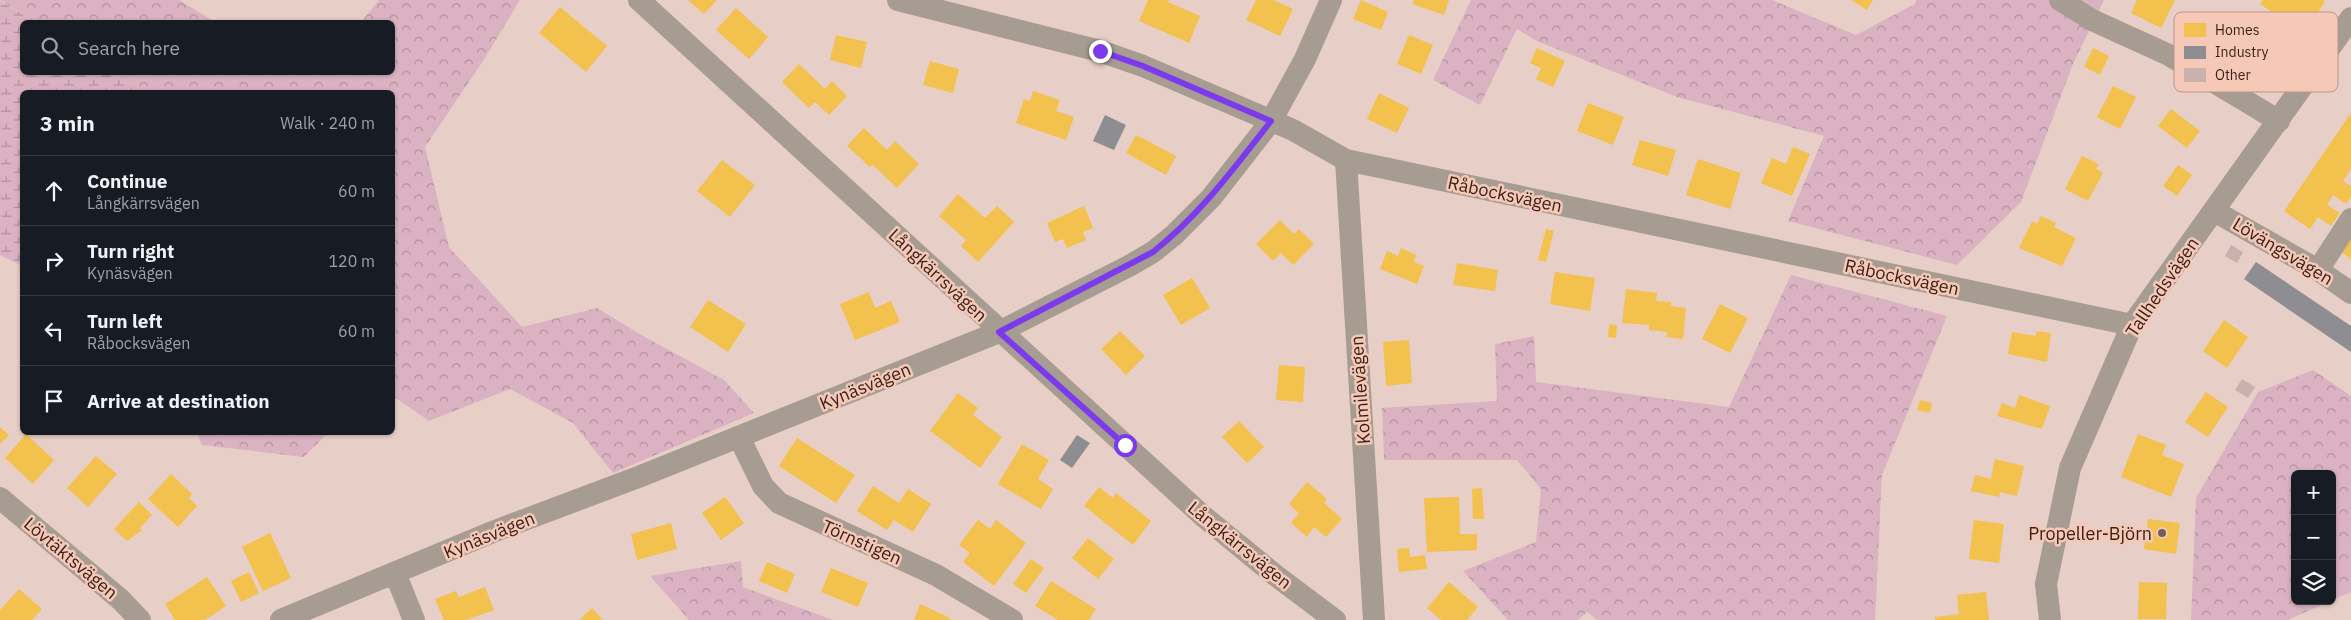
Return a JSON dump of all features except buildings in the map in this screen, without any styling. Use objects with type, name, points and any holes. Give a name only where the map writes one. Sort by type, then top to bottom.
[{"type":"street","name":"Långkärrsvägen","points":[[639,0],[999,332],[1203,516],[1274,575],[1335,620]]},
{"type":"street","name":"Råbocksvägen","points":[[898,0],[1100,51],[1143,66],[1293,130],[1346,160],[2132,325]]},
{"type":"street","name":"Kynäsvägen","points":[[281,620],[495,531],[739,437],[999,332],[1153,252],[1174,235],[1211,198],[1271,121],[1305,59],[1331,0]]},
{"type":"street","points":[[2060,0],[2092,20],[2174,58]]},
{"type":"street","name":"Tallhedsvägen","points":[[2338,37],[2351,18]]},
{"type":"street","points":[[2231,92],[2279,121]]},
{"type":"street","name":"Tallhedsvägen","points":[[2050,620],[2046,584],[2070,468],[2132,325],[2299,92]]},
{"type":"street","name":"Kolmilevägen","points":[[1346,160],[1374,620]]},
{"type":"street","name":"Lövängsvägen","points":[[2214,211],[2318,270],[2351,293]]},
{"type":"street","points":[[2318,270],[2351,219]]},
{"type":"street","name":"Törnstigen","points":[[739,437],[763,486],[779,503],[936,575],[1012,620]]},
{"type":"street","name":"Lövtäktsvägen","points":[[0,498],[121,600],[140,620]]},
{"type":"street","points":[[395,572],[414,620]]},
{"type":"green space","points":[[0,0],[179,0],[212,20],[33,20]]},
{"type":"green space","points":[[379,0],[520,0],[485,58],[425,147],[449,247],[522,327],[597,308],[643,336],[724,380],[754,413],[613,473],[573,423],[510,389],[429,421],[395,397],[395,90],[140,90],[133,80],[124,75],[395,75],[395,20],[363,20]]},
{"type":"green space","points":[[1471,0],[1772,0],[1856,35],[1915,4],[1916,0],[2104,0],[2073,64],[2021,202],[1957,265],[1788,221],[1824,136],[1677,97],[1537,41],[1517,29],[1480,105],[1433,80]]},
{"type":"green space","points":[[0,1],[33,20],[20,20],[20,75],[124,75],[133,80],[140,90],[20,90],[20,265],[0,255]]},
{"type":"green space","points":[[1791,275],[1947,316],[1882,475],[1875,620],[1598,620],[1587,612],[1578,620],[1508,620],[1463,571],[1536,542],[1541,489],[1517,460],[1384,460],[1382,408],[1497,401],[1495,344],[1534,336],[1536,382],[1729,407]]},
{"type":"green space","points":[[2313,370],[2351,396],[2351,592],[2336,598],[2336,470],[2291,470],[2291,605],[2321,605],[2288,620],[2191,620],[2196,498],[2258,392]]},
{"type":"green space","points":[[198,435],[326,435],[304,457],[202,445]]},
{"type":"green space","points":[[741,561],[743,587],[833,620],[689,620],[650,576]]},
{"type":"place","name":"Propeller-Björn","points":[[2162,533]]},
{"type":"route","points":[[1100,51],[1143,66],[1271,121],[1211,198],[1174,235],[1153,252],[999,332],[1125,445]]}]
